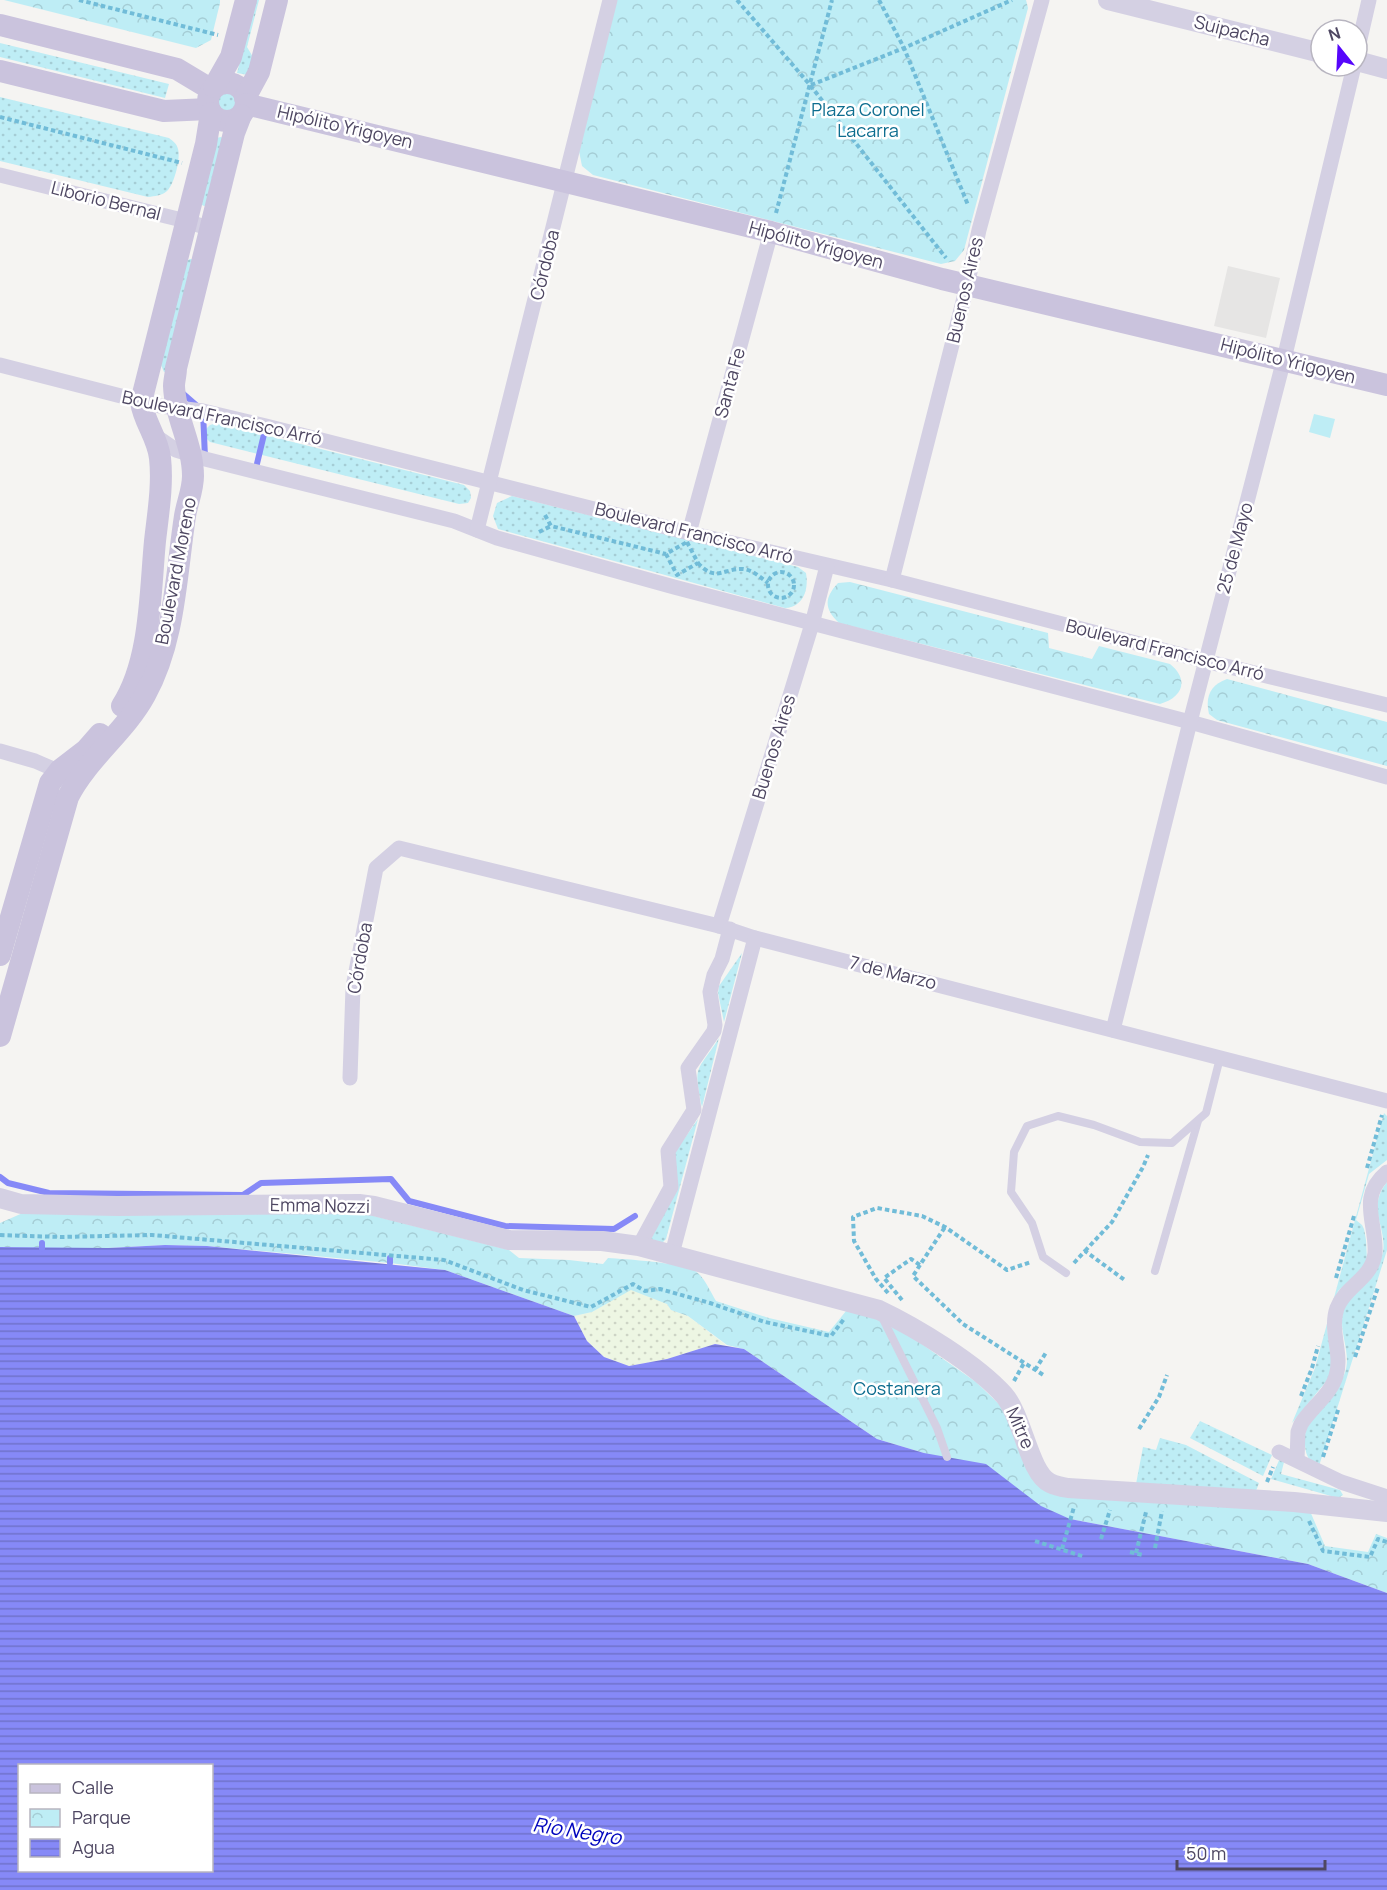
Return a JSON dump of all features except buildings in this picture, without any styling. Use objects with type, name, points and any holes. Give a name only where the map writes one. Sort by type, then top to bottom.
[{"type":"main road","points":[[141,402],[200,167],[211,100],[231,57],[246,0]]},
{"type":"main road","name":"Boulevard Moreno","points":[[0,954],[45,792],[50,783],[68,776],[134,712],[145,695],[156,669],[174,598],[185,514],[194,476],[174,386],[176,368],[234,134],[259,72],[278,0]]},
{"type":"main road","name":"Hipólito Yrigoyen","points":[[0,25],[177,69],[211,100],[213,116],[224,121],[236,119],[244,105],[239,87],[227,83],[211,100],[164,111],[0,71]]},
{"type":"main road","name":"Hipólito Yrigoyen","points":[[244,105],[566,180],[771,232],[967,286],[1387,385]]},
{"type":"main road","name":"Boulevard Moreno","points":[[0,1036],[68,797],[68,776],[86,750],[117,714],[129,695],[138,669],[147,624],[160,493],[160,459],[154,435],[141,402]]},
{"type":"street","name":"Córdoba","points":[[477,530],[610,0]]},
{"type":"street","name":"Buenos Aires","points":[[892,580],[967,286],[979,230],[1042,0]]},
{"type":"street","name":"Suipacha","points":[[1108,0],[1309,49]]},
{"type":"street","points":[[1365,18],[1369,0]]},
{"type":"street","points":[[1369,65],[1387,69]]},
{"type":"street","name":"25 de Mayo","points":[[1113,1030],[1205,661],[1284,359],[1351,78]]},
{"type":"street","name":"Liborio Bernal","points":[[0,175],[211,229]]},
{"type":"street","name":"Santa Fe","points":[[689,533],[771,232]]},
{"type":"street","name":"Boulevard Francisco Arró","points":[[0,365],[141,402],[203,411],[266,426],[1387,705]]},
{"type":"street","name":"Boulevard Francisco Arró","points":[[154,435],[176,450],[190,455],[454,521],[497,538],[812,624],[1190,722],[1387,777]]},
{"type":"street","name":"Buenos Aires","points":[[639,1246],[671,1187],[668,1151],[694,1110],[688,1068],[714,1031],[710,992],[714,975],[722,959],[724,928],[827,566]]},
{"type":"street","points":[[0,751],[68,776]]},
{"type":"street","name":"Córdoba","points":[[350,1078],[353,987],[376,868],[399,848]]},
{"type":"street","name":"7 de Marzo","points":[[399,848],[724,928],[755,938],[1387,1101]]},
{"type":"street","points":[[672,1254],[755,938]]},
{"type":"street","points":[[1297,1460],[1298,1432],[1301,1424],[1336,1378],[1339,1366],[1334,1324],[1337,1308],[1343,1297],[1372,1266],[1375,1244],[1370,1219],[1370,1201],[1376,1184],[1387,1172]]},
{"type":"street","name":"Emma Nozzi","points":[[0,1198],[21,1204],[117,1206],[359,1204],[509,1240],[602,1241],[639,1246],[672,1254]]},
{"type":"street","name":"Mitre","points":[[672,1254],[885,1303],[918,1331],[969,1365],[1005,1396],[1016,1411],[1037,1470],[1050,1483],[1068,1488],[1294,1502],[1387,1512]]},
{"type":"street","points":[[1279,1452],[1341,1482],[1387,1497]]},
{"type":"lane","points":[[1066,1273],[1043,1257],[1032,1223],[1011,1192],[1014,1152],[1027,1126],[1058,1116],[1094,1125],[1140,1142],[1172,1143],[1206,1113],[1220,1058]]},
{"type":"lane","points":[[1155,1271],[1198,1120]]},
{"type":"lane","points":[[885,1303],[947,1457]]},
{"type":"path","points":[[79,0],[236,39]]},
{"type":"path","points":[[737,0],[810,85],[967,286]]},
{"type":"path","points":[[771,232],[831,0]]},
{"type":"path","points":[[879,0],[904,48],[979,230]]},
{"type":"path","points":[[810,85],[904,48],[1012,0]]},
{"type":"path","points":[[0,117],[200,167]]},
{"type":"path","points":[[542,509],[551,526]]},
{"type":"path","points":[[536,534],[551,526],[666,554],[687,542],[698,563],[710,573],[739,569],[751,571],[768,583],[770,591],[780,598],[789,596],[794,589],[793,580],[784,573],[776,573],[768,583]]},
{"type":"path","points":[[666,554],[677,575],[698,563]]},
{"type":"path","points":[[1066,1273],[1112,1222],[1143,1167],[1153,1142]]},
{"type":"path","points":[[885,1303],[876,1279],[854,1241],[853,1217],[876,1208],[922,1216],[945,1227],[1007,1270],[1043,1257]]},
{"type":"path","points":[[945,1227],[913,1276],[963,1324],[1045,1376]]},
{"type":"path","points":[[0,1235],[61,1237],[152,1235],[444,1260],[523,1290],[591,1307],[633,1284],[645,1291],[660,1289],[765,1322],[831,1336],[846,1316]]},
{"type":"path","points":[[1085,1251],[1126,1281]]},
{"type":"path","points":[[905,1303],[884,1278],[911,1259],[920,1265]]},
{"type":"path","points":[[1035,1370],[1047,1351]]},
{"type":"path","points":[[1013,1384],[1024,1363]]},
{"type":"path","points":[[1139,1429],[1159,1397],[1167,1375]]},
{"type":"path","points":[[1101,1539],[1112,1503]]},
{"type":"path","points":[[1136,1553],[1147,1506]]},
{"type":"path","points":[[1155,1506],[1164,1507],[1156,1534],[1155,1548]]},
{"type":"path","points":[[1307,1516],[1323,1551],[1370,1557],[1378,1539],[1387,1542]]},
{"type":"path","points":[[1062,1550],[1071,1518]]},
{"type":"path","points":[[1035,1541],[1085,1557]]},
{"type":"path","points":[[1130,1552],[1143,1555]]},
{"type":"shaded area","points":[[1228,266],[1280,278],[1266,338],[1214,326]]},
{"type":"green space","points":[[4,0],[220,0],[220,3],[211,40],[196,48]]},
{"type":"green space","points":[[255,0],[259,0],[247,47],[253,57],[248,75],[237,73]]},
{"type":"green space","name":"Plaza Coronel Lacarra","points":[[616,0],[1026,0],[1028,8],[964,250],[955,261],[941,264],[593,175],[582,166],[579,151]]},
{"type":"green space","points":[[0,43],[169,84],[165,98],[0,57]]},
{"type":"green space","points":[[227,90],[236,93],[239,102],[236,111],[227,114],[218,111],[215,102],[218,93]]},
{"type":"green space","points":[[0,97],[169,138],[177,146],[179,153],[178,165],[170,188],[158,196],[148,197],[0,161]]},
{"type":"green space","points":[[216,138],[225,139],[209,205],[204,206],[200,204]]},
{"type":"green space","points":[[193,259],[168,371],[164,372],[161,365],[187,261]]},
{"type":"green space","points":[[1314,414],[1335,419],[1330,438],[1309,432]]},
{"type":"green space","points":[[217,423],[464,485],[470,491],[471,498],[468,503],[459,504],[210,442],[205,437],[205,430]]},
{"type":"green space","points":[[512,496],[798,567],[806,573],[807,586],[800,601],[785,608],[498,529],[493,516],[497,503]]},
{"type":"green space","points":[[850,582],[1048,633],[1049,648],[1092,659],[1099,646],[1170,664],[1180,676],[1181,688],[1174,697],[1160,704],[839,623],[828,608],[828,599],[838,583]]},
{"type":"green space","points":[[1227,679],[1387,722],[1387,766],[1217,720],[1209,714],[1208,697],[1216,685]]},
{"type":"green space","points":[[742,953],[724,1022],[718,993],[719,986]]},
{"type":"green space","points":[[719,1038],[702,1107],[698,1083],[699,1069]]},
{"type":"green space","points":[[1384,1113],[1387,1116],[1387,1160],[1369,1174],[1356,1220],[1364,1229],[1367,1261],[1357,1274],[1338,1291],[1327,1328],[1332,1365],[1329,1378],[1292,1423],[1315,1368]]},
{"type":"green space","points":[[698,1119],[666,1239],[662,1243],[652,1242],[651,1239],[678,1183],[675,1152]]},
{"type":"green space","points":[[1387,1182],[1387,1250],[1319,1466],[1307,1456],[1305,1433],[1313,1415],[1344,1375],[1347,1360],[1342,1328],[1343,1312],[1351,1296],[1370,1276],[1380,1261],[1383,1243],[1378,1201]]},
{"type":"green space","name":"Costanera","points":[[25,1212],[362,1213],[509,1250],[519,1258],[603,1264],[608,1258],[678,1265],[694,1270],[701,1276],[716,1301],[769,1318],[829,1332],[846,1311],[878,1317],[896,1326],[976,1382],[1001,1406],[1038,1481],[1310,1511],[1325,1546],[1368,1552],[1376,1534],[1387,1538],[1387,1593],[1308,1564],[1070,1519],[1054,1513],[924,1453],[877,1439],[744,1349],[727,1345],[688,1316],[671,1310],[667,1304],[631,1290],[592,1312],[574,1316],[445,1270],[390,1263],[207,1246],[42,1249],[0,1247],[0,1223]]},
{"type":"green space","points":[[1200,1421],[1272,1455],[1263,1476],[1190,1438]]},
{"type":"green space","points":[[1160,1438],[1186,1445],[1259,1483],[1256,1491],[1136,1484],[1143,1447],[1156,1450]]},
{"type":"green space","points":[[1280,1458],[1284,1462],[1281,1474],[1340,1490],[1343,1495],[1338,1498],[1271,1479]]},
{"type":"sand","points":[[631,1289],[667,1304],[671,1310],[688,1316],[726,1345],[715,1344],[667,1359],[629,1366],[604,1357],[587,1341],[574,1316],[592,1312]]},
{"type":"water","name":"Río Negro","points":[[207,1246],[445,1270],[574,1316],[587,1341],[604,1357],[629,1366],[667,1359],[715,1344],[744,1349],[877,1439],[924,1453],[986,1464],[1041,1506],[1070,1519],[1308,1564],[1387,1593],[1387,1890],[0,1890],[0,1247]]},
{"type":"waterway","points":[[180,391],[203,411],[205,458]]},
{"type":"waterway","points":[[255,472],[266,426]]},
{"type":"waterway","points":[[0,1177],[8,1183],[49,1193],[243,1195],[261,1183],[391,1179],[409,1201],[505,1226],[614,1229],[635,1216]]},
{"type":"waterway","points":[[42,1243],[42,1249]]},
{"type":"waterway","points":[[390,1258],[390,1263]]}]
